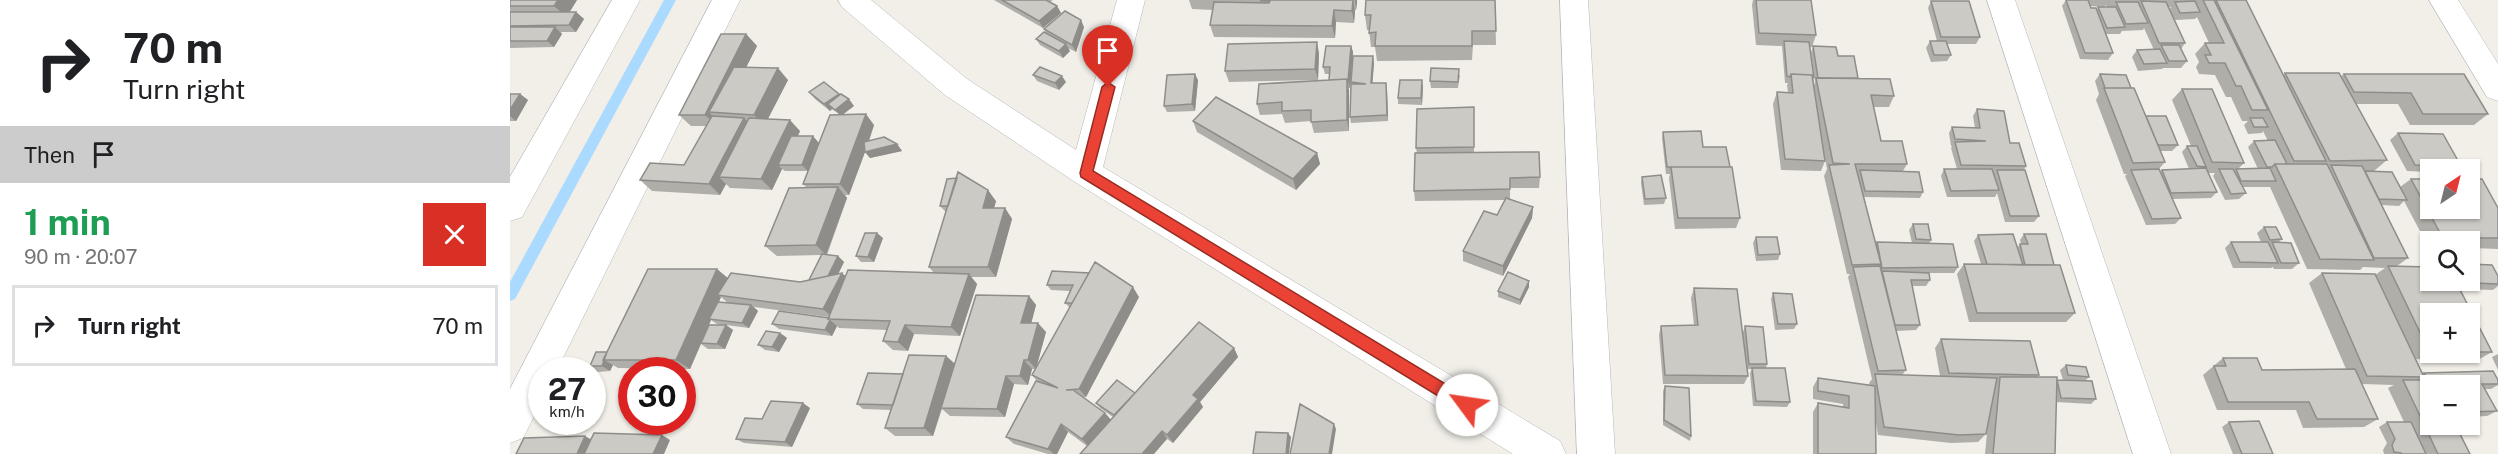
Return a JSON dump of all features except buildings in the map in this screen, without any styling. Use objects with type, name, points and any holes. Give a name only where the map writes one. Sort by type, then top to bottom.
[{"type":"street","points":[[510,207],[626,0]]},
{"type":"street","points":[[510,426],[726,0]]},
{"type":"street","points":[[852,0],[956,87],[1086,173],[1547,454]]},
{"type":"street","points":[[1086,173],[1131,0]]},
{"type":"street","points":[[1574,0],[1596,454]]},
{"type":"street","points":[[2001,0],[2152,454]]},
{"type":"street","points":[[2443,0],[2498,89]]},
{"type":"waterway","points":[[510,295],[670,0]]},
{"type":"route","points":[[1108,87],[1086,173],[1467,405]]}]
